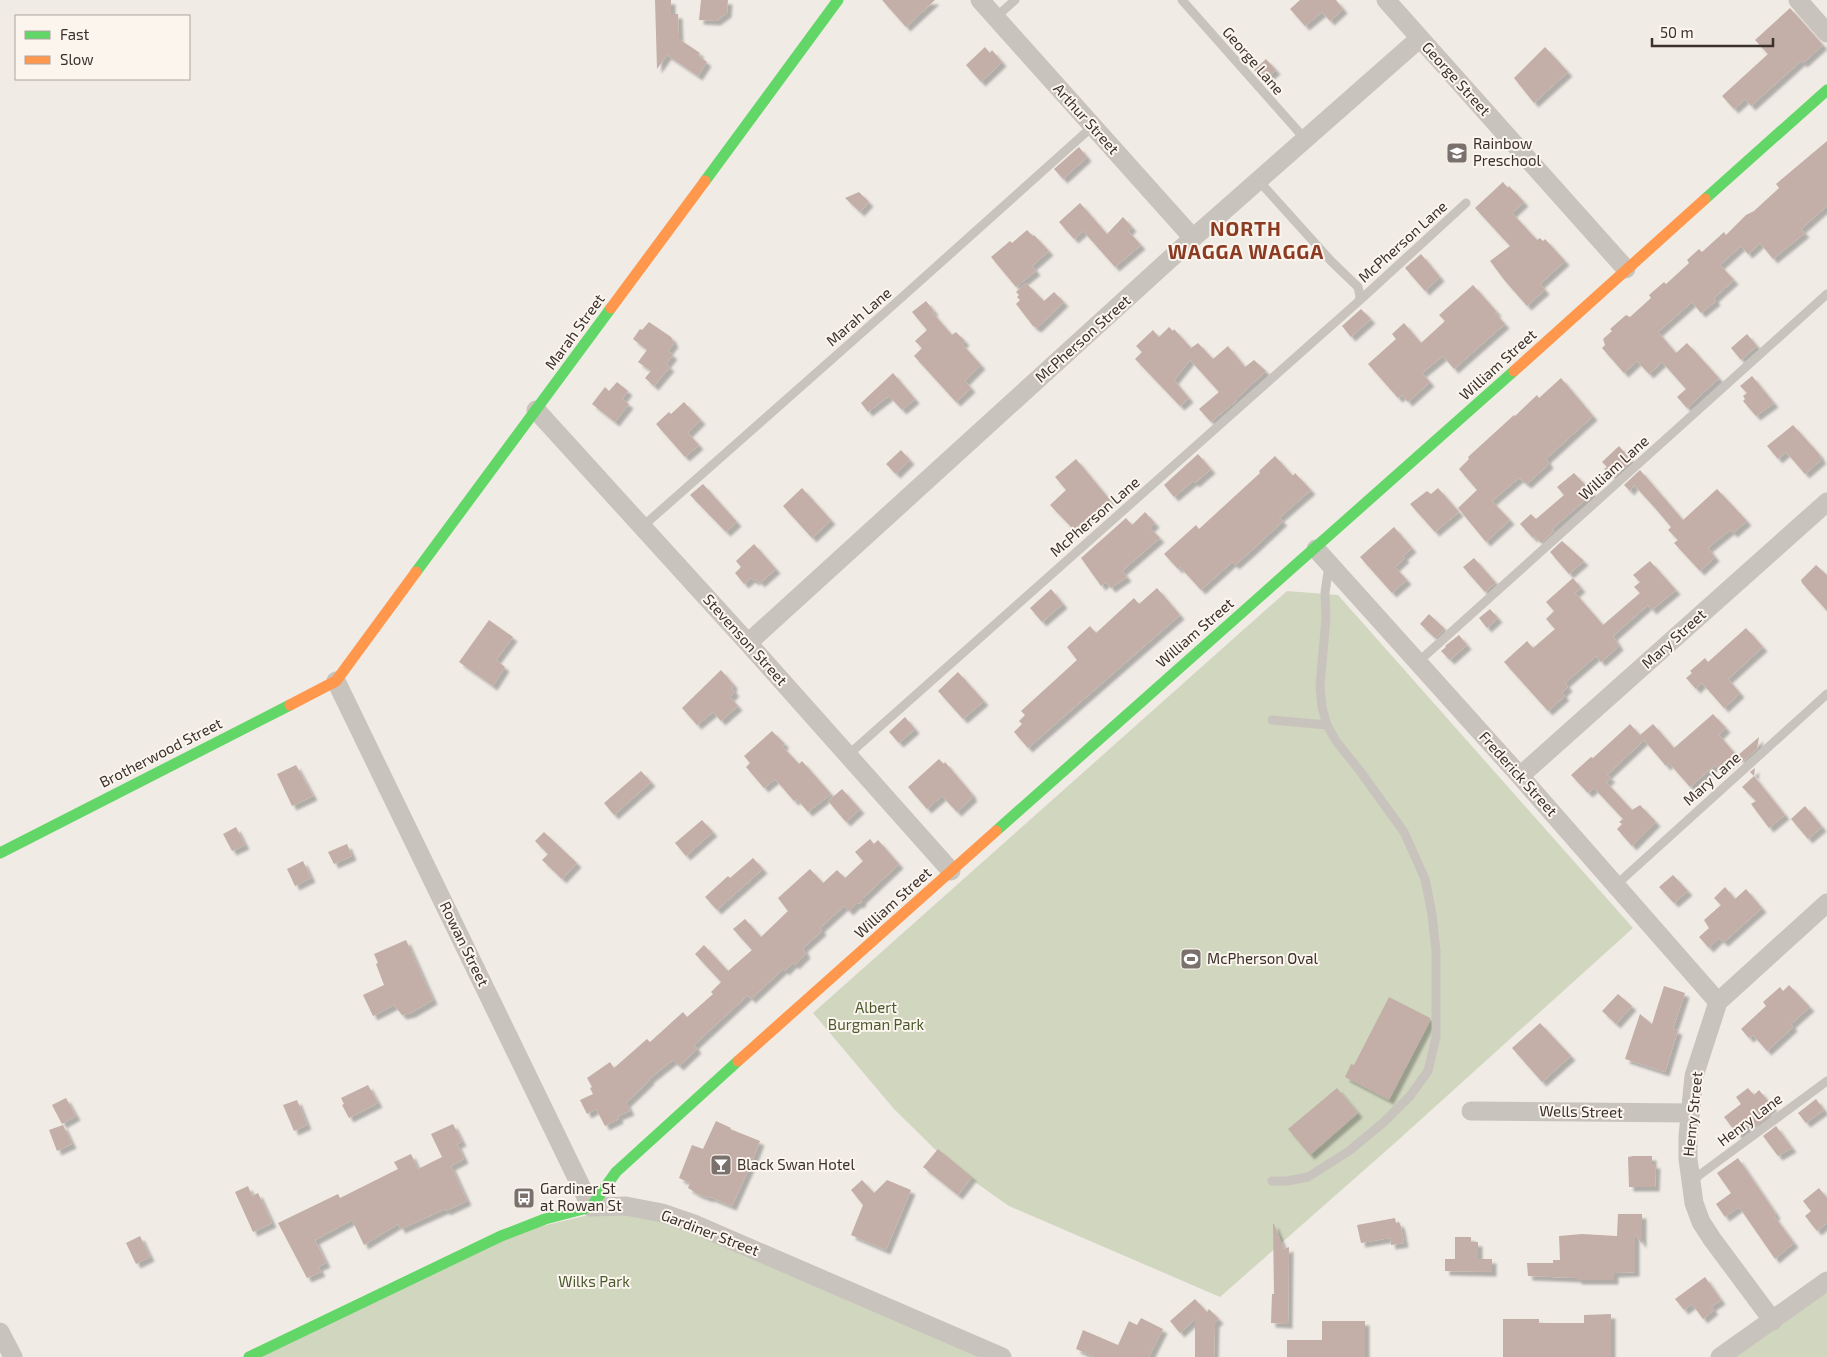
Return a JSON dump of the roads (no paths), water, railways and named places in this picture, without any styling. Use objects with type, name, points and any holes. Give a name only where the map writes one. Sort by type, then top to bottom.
[{"type":"street","name":"Marah Street","points":[[336,681],[838,0]]},
{"type":"street","name":"Arthur Street","points":[[980,0],[1193,238]]},
{"type":"street","name":"George Street","points":[[1386,0],[1626,269]]},
{"type":"street","points":[[1798,0],[1827,33]]},
{"type":"street","name":"McPherson Street","points":[[748,643],[1193,238],[1420,38]]},
{"type":"street","name":"William Street","points":[[591,1207],[616,1172],[663,1128],[1212,637],[1316,548],[1827,90]]},
{"type":"street","name":"Stevenson Street","points":[[536,410],[848,754],[951,871]]},
{"type":"street","name":"Mary Street","points":[[1520,776],[1827,502]]},
{"type":"street","name":"Frederick Street","points":[[1316,548],[1616,884],[1718,1002]]},
{"type":"street","name":"Brotherwood Street","points":[[0,853],[336,681]]},
{"type":"street","name":"Rowan Street","points":[[336,681],[591,1207]]},
{"type":"street","name":"Henry Street","points":[[1773,1321],[1701,1222],[1694,1204],[1688,1160],[1694,1076],[1718,1002],[1827,903]]},
{"type":"street","name":"Wells Street","points":[[1471,1111],[1690,1113]]},
{"type":"street","name":"Gardiner Street","points":[[249,1357],[501,1236],[543,1218],[591,1207],[626,1206],[662,1213],[694,1224],[1002,1357]]},
{"type":"street","points":[[1720,1357],[1827,1281]]},
{"type":"street","points":[[0,1332],[14,1357]]},
{"type":"lane","points":[[996,18],[1015,0]]},
{"type":"lane","name":"George Lane","points":[[1182,0],[1305,140]]},
{"type":"lane","name":"Marah Lane","points":[[642,527],[900,300],[1093,126]]},
{"type":"lane","name":"McPherson Lane","points":[[1258,180],[1358,288],[1359,301]]},
{"type":"lane","name":"McPherson Lane","points":[[848,754],[1359,301],[1466,203]]},
{"type":"lane","name":"William Lane","points":[[1418,662],[1827,294]]},
{"type":"lane","points":[[1272,1181],[1287,1182],[1308,1177],[1349,1151],[1384,1122],[1410,1096],[1428,1072],[1436,1037],[1436,951],[1426,879],[1404,832],[1336,741],[1327,725],[1320,691],[1326,618],[1325,593],[1330,563]]},
{"type":"lane","name":"Mary Lane","points":[[1616,884],[1827,694]]},
{"type":"lane","points":[[1272,720],[1327,725]]},
{"type":"lane","name":"Henry Lane","points":[[1690,1182],[1827,1081]]},
{"type":"place","name":"Rainbow Preschool","points":[[1457,153]]},
{"type":"place","name":"McPherson Oval","points":[[1191,959]]},
{"type":"place","name":"Black Swan Hotel","points":[[721,1165]]},
{"type":"place","name":"Gardiner St at Rowan St","points":[[524,1198]]},
{"type":"district","name":"NORTH WAGGA WAGGA","points":[[1246,240]]},
{"type":"park label","name":"Albert Burgman Park","points":[[876,1016]]},
{"type":"park label","name":"Wilks Park","points":[[594,1282]]}]
